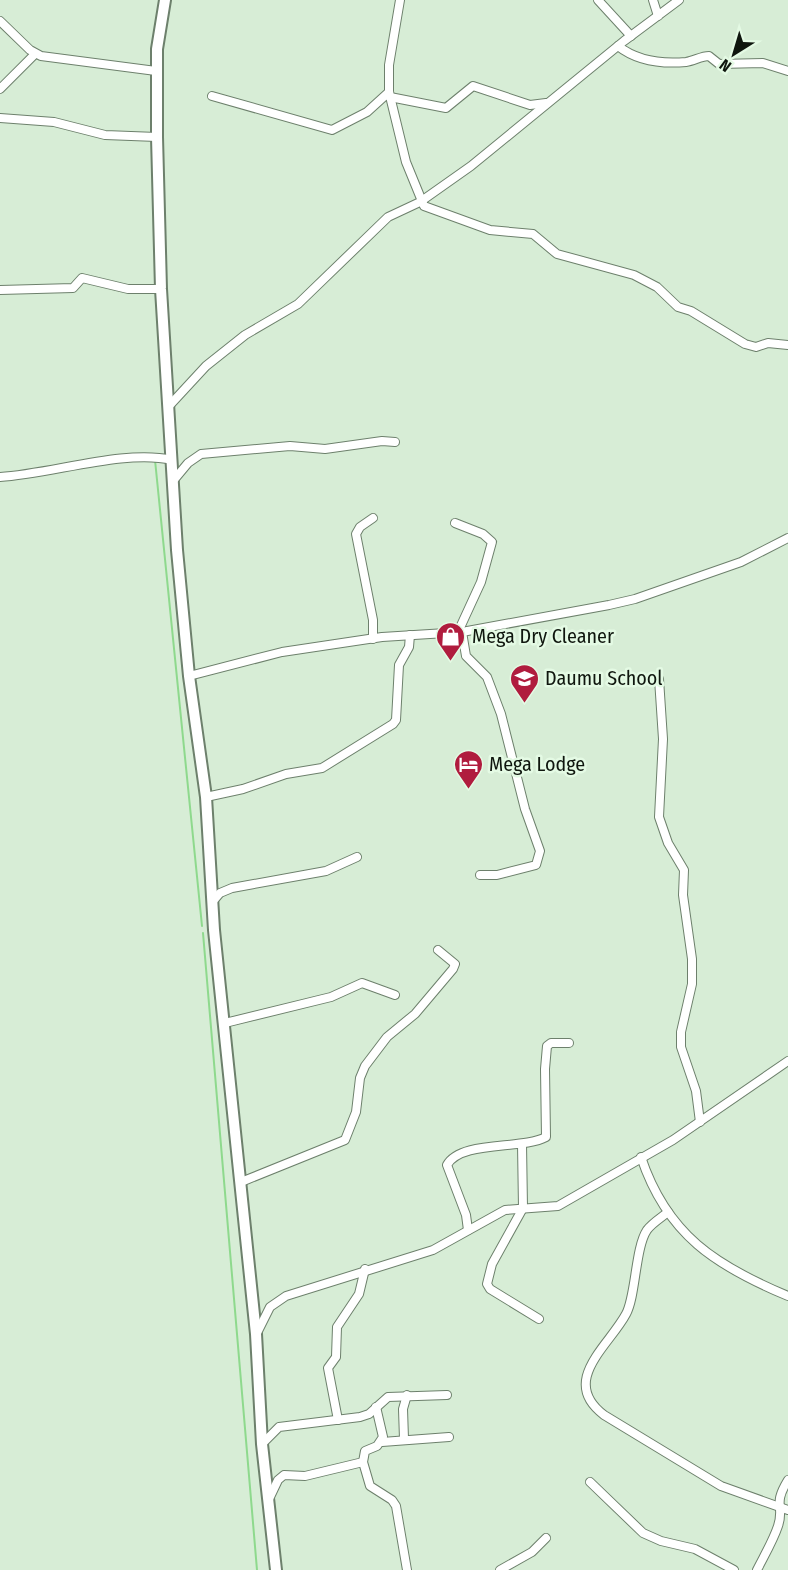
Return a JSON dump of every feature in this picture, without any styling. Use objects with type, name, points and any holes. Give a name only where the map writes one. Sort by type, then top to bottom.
[{"type":"main road","points":[[165,0],[156,71],[160,289],[171,460],[189,676],[206,797],[214,900],[214,930],[256,1334],[262,1444],[276,1570]]},
{"type":"street","points":[[400,0],[389,65],[390,95],[405,162],[420,201],[426,207],[490,230],[533,234],[557,254],[634,275],[657,287],[678,308],[691,312],[745,344],[756,347],[775,342],[788,346]]},
{"type":"street","points":[[598,0],[631,36]]},
{"type":"street","points":[[653,0],[658,16]]},
{"type":"street","points":[[169,406],[206,366],[245,334],[298,304],[388,217],[420,201],[471,166],[618,46],[679,0]]},
{"type":"street","points":[[0,21],[35,54],[48,58],[156,71]]},
{"type":"street","points":[[618,46],[631,55],[655,62],[688,62],[709,56],[720,64],[763,63],[788,71]]},
{"type":"street","points":[[0,89],[35,54]]},
{"type":"street","points":[[212,96],[332,130],[367,112],[390,95],[446,108],[472,86],[530,105],[548,103]]},
{"type":"street","points":[[0,118],[54,122],[105,135],[157,137]]},
{"type":"street","points":[[0,290],[73,288],[82,278],[128,289],[160,289]]},
{"type":"street","points":[[173,481],[188,463],[201,454],[290,446],[325,448],[382,441],[394,442]]},
{"type":"street","points":[[0,477],[47,473],[101,461],[157,457],[171,460]]},
{"type":"street","points":[[373,518],[358,530],[356,541],[373,620],[374,639]]},
{"type":"street","points":[[454,523],[483,534],[492,542],[481,582],[460,632],[466,656],[487,677],[501,714],[525,809],[540,851],[536,865],[497,875],[480,874]]},
{"type":"street","points":[[189,676],[282,652],[374,639],[460,632],[635,599],[741,562],[788,538]]},
{"type":"street","points":[[206,797],[243,789],[286,774],[322,768],[393,724],[396,720],[399,665],[409,647],[410,635]]},
{"type":"street","points":[[659,680],[663,731],[659,818],[668,843],[684,870],[683,895],[693,959],[692,984],[681,1032],[681,1047],[696,1091],[700,1122]]},
{"type":"street","points":[[214,900],[220,893],[232,888],[326,871],[357,857]]},
{"type":"street","points":[[241,1182],[341,1144],[345,1140],[356,1112],[360,1078],[365,1066],[387,1037],[415,1014],[453,969],[455,964],[438,950]]},
{"type":"street","points":[[225,1023],[331,998],[362,983],[395,995]]},
{"type":"street","points":[[468,1230],[466,1215],[447,1165],[449,1161],[466,1152],[543,1139],[548,1134],[545,1103],[547,1046],[569,1043]]},
{"type":"street","points":[[256,1334],[270,1308],[286,1296],[365,1269],[433,1250],[496,1213],[524,1208],[558,1206],[700,1122],[788,1061]]},
{"type":"street","points":[[522,1144],[524,1208],[492,1264],[487,1284],[490,1289],[539,1318]]},
{"type":"street","points":[[641,1157],[647,1175],[682,1233],[725,1265],[788,1296]]},
{"type":"street","points":[[632,1164],[647,1175]]},
{"type":"street","points":[[668,1212],[647,1230],[627,1313],[592,1361],[587,1376],[586,1393],[590,1403],[604,1415],[699,1473],[721,1485],[778,1506],[786,1513],[757,1570]]},
{"type":"street","points":[[338,1420],[328,1368],[336,1357],[335,1332],[359,1294],[365,1269]]},
{"type":"street","points":[[404,1439],[403,1409],[407,1395]]},
{"type":"street","points":[[262,1444],[279,1428],[360,1417],[388,1397],[447,1395]]},
{"type":"street","points":[[376,1407],[383,1437],[382,1442]]},
{"type":"street","points":[[407,1570],[396,1506],[392,1500],[370,1486],[363,1462],[365,1451],[382,1442],[449,1437]]},
{"type":"street","points":[[269,1499],[278,1480],[284,1476],[305,1476],[363,1462]]},
{"type":"street","points":[[778,1506],[779,1495],[788,1480]]},
{"type":"street","points":[[590,1482],[643,1533],[661,1541],[695,1549],[734,1570]]},
{"type":"street","points":[[500,1570],[532,1552],[546,1538]]},
{"type":"waterway","points":[[155,460],[202,926]]},
{"type":"waterway","points":[[203,933],[257,1570]]},
{"type":"place","name":"Mega Dry Cleaner","points":[[451,662]]},
{"type":"place","name":"Daumu School","points":[[524,704]]},
{"type":"place","name":"Mega Lodge","points":[[468,790]]}]
